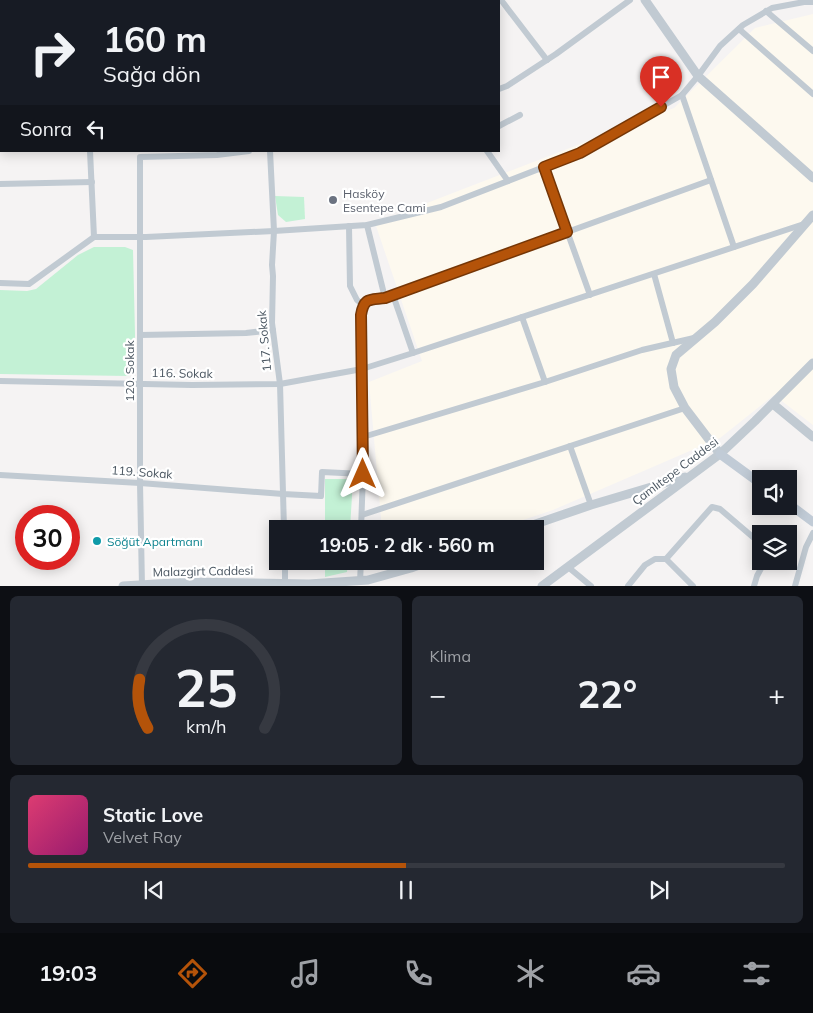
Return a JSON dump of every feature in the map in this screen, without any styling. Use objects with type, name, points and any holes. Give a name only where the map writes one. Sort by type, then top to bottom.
[{"type":"main road","points":[[720,454],[752,477]]},
{"type":"main road","points":[[797,510],[813,522]]},
{"type":"street","points":[[501,0],[547,60]]},
{"type":"street","points":[[500,89],[547,60],[630,0]]},
{"type":"street","points":[[645,0],[698,76],[813,178]]},
{"type":"street","points":[[804,2],[813,10]]},
{"type":"street","points":[[0,283],[29,284],[94,237],[140,237],[367,225],[441,207],[580,153],[682,95],[720,46],[743,25],[779,3],[813,2]]},
{"type":"street","points":[[766,11],[813,51]]},
{"type":"street","points":[[739,28],[813,94]]},
{"type":"street","points":[[682,95],[734,247]]},
{"type":"street","points":[[500,125],[520,115]]},
{"type":"street","points":[[90,152],[94,237]]},
{"type":"street","points":[[163,154],[217,155],[241,152]]},
{"type":"street","name":"117. Sokak","points":[[270,152],[274,231],[272,265],[273,330],[280,384],[284,520]]},
{"type":"street","points":[[488,152],[508,181]]},
{"type":"street","name":"120. Sokak","points":[[142,585],[140,483],[140,158],[163,154]]},
{"type":"street","points":[[544,167],[590,295]]},
{"type":"street","points":[[362,520],[363,437],[361,315],[363,306],[368,300],[385,298],[711,180]]},
{"type":"street","points":[[0,184],[92,182]]},
{"type":"street","points":[[720,454],[685,408],[674,388],[672,369],[676,355],[716,322],[753,284],[813,215]]},
{"type":"street","name":"116. Sokak","points":[[0,381],[192,385],[280,384],[362,369],[805,223]]},
{"type":"street","points":[[367,225],[385,298]]},
{"type":"street","points":[[349,226],[350,286],[357,300],[363,306]]},
{"type":"street","points":[[654,274],[673,343]]},
{"type":"street","points":[[393,295],[413,353]]},
{"type":"street","points":[[522,317],[545,382]]},
{"type":"street","points":[[140,335],[246,333],[273,330]]},
{"type":"street","points":[[363,437],[545,382],[642,350],[697,337]]},
{"type":"street","name":"Çamlıtepe Caddesi","points":[[542,586],[720,454],[813,363]]},
{"type":"street","points":[[773,404],[813,437]]},
{"type":"street","points":[[362,515],[685,408]]},
{"type":"street","points":[[570,446],[591,505]]},
{"type":"street","name":"119. Sokak","points":[[0,475],[322,496],[322,472],[363,474]]},
{"type":"street","points":[[544,521],[692,475]]},
{"type":"street","points":[[666,559],[712,507],[720,509],[752,536]]},
{"type":"street","points":[[795,586],[806,547],[813,533]]},
{"type":"street","points":[[628,586],[645,564],[655,559],[666,559],[693,586]]},
{"type":"street","points":[[568,567],[591,586]]},
{"type":"street","points":[[285,570],[286,584]]},
{"type":"street","points":[[360,570],[360,581]]},
{"type":"street","name":"Malazgirt Caddesi","points":[[123,586],[309,584],[368,580],[404,570]]},
{"type":"street","points":[[754,586],[760,570]]},
{"type":"shaded area","points":[[813,14],[813,425],[774,395],[720,438],[553,510],[523,520],[381,520],[369,382],[422,361],[375,223],[674,108],[755,28]]},
{"type":"green space","points":[[275,196],[304,197],[305,219],[286,222],[278,215]]},
{"type":"green space","points":[[94,247],[125,247],[133,250],[135,372],[128,376],[0,374],[0,290],[27,291],[36,289],[78,255]]},
{"type":"green space","points":[[325,479],[353,479],[351,520],[325,520]]},
{"type":"green space","points":[[325,570],[347,570],[347,572],[325,577]]},
{"type":"place","name":"Hasköy Esentepe Cami","points":[[333,200]]},
{"type":"place","name":"Söğüt Apartmanı","points":[[97,541]]},
{"type":"route","points":[[363,474],[361,315],[363,306],[368,300],[385,298],[567,232],[544,167],[580,153],[661,107]]}]
